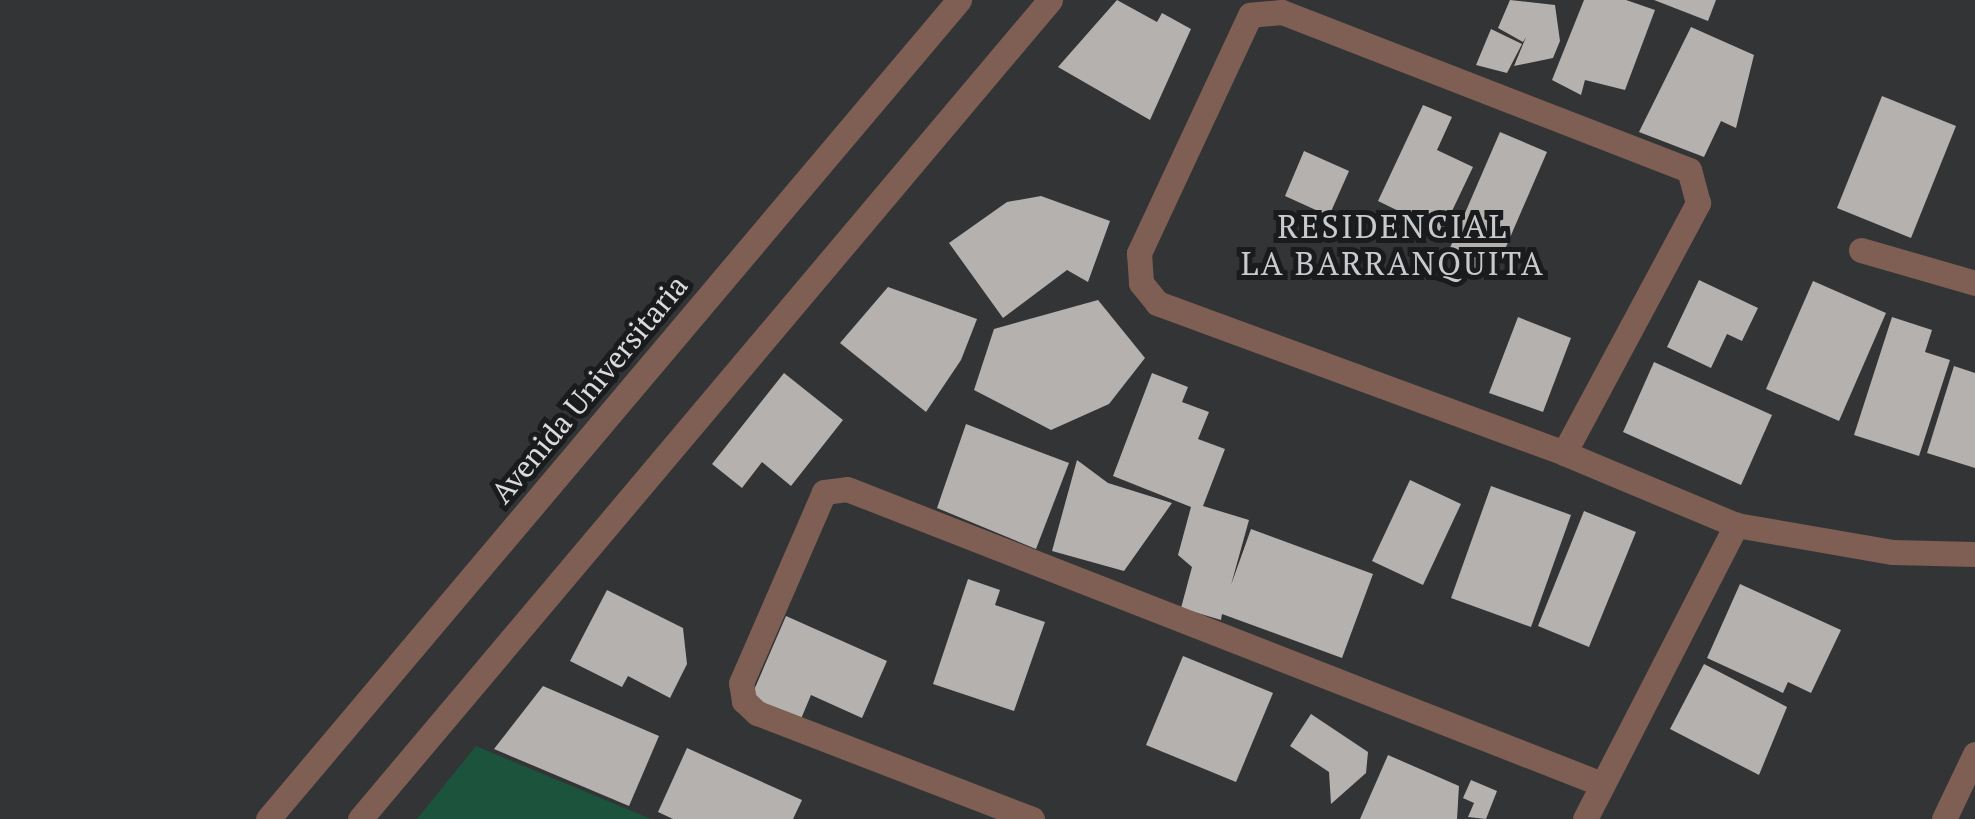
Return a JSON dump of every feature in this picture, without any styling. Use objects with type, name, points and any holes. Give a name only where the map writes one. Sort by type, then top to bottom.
[{"type":"street","name":"Avenida Universitaria","points":[[268,819],[959,0]]},
{"type":"street","points":[[360,819],[1050,0]]},
{"type":"street","points":[[1564,454],[1698,203],[1689,170],[1282,12],[1250,15],[1139,253],[1148,294],[1157,303],[1564,454],[1736,525],[1893,552],[1975,554]]},
{"type":"street","points":[[1862,250],[1975,283]]},
{"type":"street","points":[[1032,819],[756,713],[744,701],[742,683],[824,492],[847,489],[1598,783]]},
{"type":"street","points":[[1585,819],[1598,783],[1736,525]]},
{"type":"street","points":[[1944,819],[1975,754]]},
{"type":"green space","points":[[476,746],[651,819],[417,819]]},
{"type":"building","points":[[1117,0],[1157,22],[1162,13],[1191,29],[1150,120],[1058,67]]},
{"type":"building","points":[[1510,0],[1555,5],[1560,41],[1553,58],[1514,66],[1526,37],[1523,42],[1498,28]]},
{"type":"building","points":[[1584,0],[1626,0],[1655,10],[1625,90],[1585,80],[1581,95],[1552,80]]},
{"type":"building","points":[[1654,0],[1716,0],[1708,21]]},
{"type":"building","points":[[1691,27],[1754,55],[1736,128],[1721,121],[1704,157],[1639,132]]},
{"type":"building","points":[[1491,29],[1522,44],[1507,73],[1476,65]]},
{"type":"building","points":[[1882,96],[1956,126],[1911,238],[1837,208]]},
{"type":"building","points":[[1423,105],[1452,117],[1437,150],[1473,167],[1442,232],[1378,201]]},
{"type":"building","points":[[1500,132],[1547,152],[1493,277],[1446,257]]},
{"type":"building","points":[[1304,151],[1349,171],[1329,216],[1285,196]]},
{"type":"building","points":[[1041,196],[1110,221],[1088,282],[1067,270],[1003,318],[949,243],[1007,202]]},
{"type":"building","points":[[1699,280],[1758,308],[1742,341],[1727,334],[1711,368],[1667,347]]},
{"type":"building","points":[[1813,281],[1886,313],[1839,421],[1766,389]]},
{"type":"building","points":[[888,287],[977,319],[961,360],[926,412],[840,343]]},
{"type":"building","points":[[1098,300],[1145,358],[1109,404],[1051,430],[974,390],[994,329]]},
{"type":"building","points":[[1518,317],[1571,338],[1543,412],[1489,393]]},
{"type":"building","points":[[1892,317],[1932,330],[1925,352],[1950,360],[1919,456],[1854,435]]},
{"type":"building","points":[[1654,362],[1772,415],[1741,485],[1623,432]]},
{"type":"building","points":[[1954,366],[1975,373],[1975,468],[1927,453]]},
{"type":"building","points":[[784,373],[843,420],[791,486],[762,462],[742,488],[712,464]]},
{"type":"building","points":[[1152,373],[1188,387],[1182,402],[1209,412],[1198,439],[1225,449],[1203,506],[1249,520],[1231,585],[1251,529],[1373,574],[1342,658],[1222,614],[1221,620],[1181,608],[1192,567],[1178,555],[1191,507],[1113,476]]},
{"type":"building","points":[[966,424],[1069,463],[1036,549],[937,508]]},
{"type":"building","points":[[1077,460],[1108,483],[1172,503],[1124,571],[1052,551]]},
{"type":"building","points":[[1410,480],[1461,504],[1423,585],[1372,561]]},
{"type":"building","points":[[1491,486],[1571,515],[1531,627],[1451,598]]},
{"type":"building","points":[[1584,511],[1636,532],[1589,647],[1538,626]]},
{"type":"building","points":[[968,579],[1000,590],[995,605],[1045,622],[1014,711],[933,684]]},
{"type":"building","points":[[1740,584],[1841,630],[1811,693],[1788,682],[1783,693],[1707,658]]},
{"type":"building","points":[[607,590],[683,628],[687,664],[670,698],[628,676],[622,687],[570,661]]},
{"type":"building","points":[[786,616],[887,661],[862,718],[811,695],[798,726],[748,704]]},
{"type":"building","points":[[1183,656],[1273,693],[1236,782],[1146,745]]},
{"type":"building","points":[[1704,664],[1787,707],[1759,775],[1670,729]]},
{"type":"building","points":[[543,686],[659,736],[629,806],[494,749]]},
{"type":"building","points":[[1311,714],[1368,752],[1366,773],[1331,804],[1329,772],[1290,746]]},
{"type":"building","points":[[687,748],[802,800],[793,819],[673,819],[658,812]]},
{"type":"building","points":[[1388,755],[1459,786],[1457,819],[1360,819]]},
{"type":"building","points":[[1471,780],[1497,791],[1486,819],[1468,817],[1474,803],[1463,798]]},
{"type":"district","name":"RESIDENCIAL LA BARRANQUITA","points":[[1393,246]]}]
